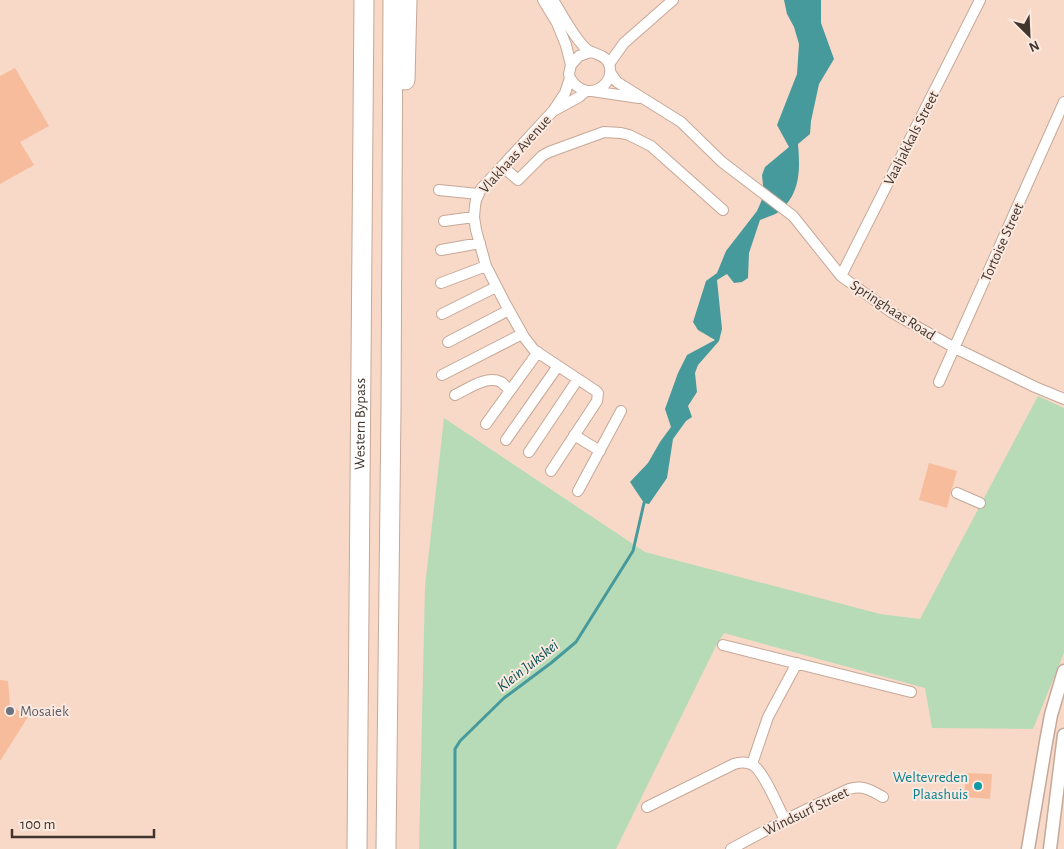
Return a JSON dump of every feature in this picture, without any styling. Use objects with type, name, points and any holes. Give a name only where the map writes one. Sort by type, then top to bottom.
[{"type":"highway","points":[[352,0],[362,170]]},
{"type":"highway","name":"Western Bypass","points":[[357,849],[364,0]]},
{"type":"highway","name":"Western Bypass","points":[[386,849],[393,0]]},
{"type":"highway","points":[[392,141],[399,127],[404,107],[407,0]]},
{"type":"street","name":"Vlakhaas Avenue","points":[[543,0],[566,45],[571,65],[569,69],[570,78],[565,92],[553,110],[481,188],[476,200],[474,217],[486,266],[522,334],[534,350],[596,390],[598,395],[597,401],[574,435]]},
{"type":"street","points":[[553,110],[589,91],[599,89],[605,85],[608,79],[609,68],[624,42],[673,0]]},
{"type":"street","name":"Vaaljakkals Street","points":[[841,276],[980,0]]},
{"type":"street","points":[[555,2],[580,42],[594,53],[605,58],[609,68]]},
{"type":"street","points":[[571,65],[579,56],[594,53],[624,42]]},
{"type":"street","name":"Springhaas Road","points":[[609,68],[617,82],[681,122],[722,162],[793,216],[841,276],[891,312],[955,348],[1064,399]]},
{"type":"street","points":[[570,78],[579,89],[645,99]]},
{"type":"street","name":"Tortoise Street","points":[[939,382],[1064,102]]},
{"type":"street","points":[[502,166],[518,180],[542,156],[549,152],[604,132],[621,133],[651,146],[724,210]]},
{"type":"street","points":[[439,190],[478,194]]},
{"type":"street","points":[[444,221],[474,217]]},
{"type":"street","points":[[441,250],[480,244]]},
{"type":"street","points":[[440,283],[486,266]]},
{"type":"street","points":[[442,314],[496,287]]},
{"type":"street","points":[[448,342],[509,310]]},
{"type":"street","points":[[442,375],[522,334]]},
{"type":"street","points":[[486,424],[538,352]]},
{"type":"street","points":[[506,440],[558,366]]},
{"type":"street","points":[[529,452],[578,379]]},
{"type":"street","points":[[455,395],[490,380],[500,382],[510,390]]},
{"type":"street","points":[[578,491],[621,411]]},
{"type":"street","points":[[551,471],[574,435],[600,451]]},
{"type":"street","points":[[957,493],[980,504]]},
{"type":"street","points":[[724,645],[911,692]]},
{"type":"street","points":[[752,764],[768,717],[797,663]]},
{"type":"street","points":[[1028,849],[1046,742],[1064,671]]},
{"type":"street","points":[[1050,849],[1064,735]]},
{"type":"street","points":[[647,807],[740,762],[752,764],[761,774],[785,820]]},
{"type":"street","name":"Windsurf Street","points":[[731,849],[745,846],[785,820],[856,787],[866,788],[883,797]]},
{"type":"green space","points":[[1038,396],[1064,408],[1064,653],[1033,729],[932,728],[925,688],[724,633],[616,849],[419,849],[425,587],[444,418],[645,552],[880,614],[920,619]]},
{"type":"water","points":[[784,0],[821,0],[821,23],[834,59],[819,84],[810,134],[798,144],[799,171],[796,188],[788,203],[779,212],[760,220],[749,253],[748,278],[742,282],[734,283],[727,274],[717,280],[722,329],[719,341],[698,365],[695,373],[697,392],[688,406],[692,417],[686,421],[673,439],[667,478],[649,504],[644,503],[630,482],[648,463],[671,427],[665,409],[678,373],[687,355],[715,340],[698,330],[693,322],[706,281],[717,273],[726,251],[757,211],[764,195],[762,175],[765,167],[789,147],[777,125],[797,74],[799,44],[794,27],[787,14]]},
{"type":"building","points":[[15,68],[49,126],[20,142],[34,165],[0,184],[0,76]]},
{"type":"building","points":[[929,463],[957,471],[947,508],[919,500]]},
{"type":"building","name":"Mosaiek","points":[[0,680],[8,681],[10,705],[28,717],[0,761]]},
{"type":"building","name":"Weltevreden Plaashuis","points":[[966,773],[992,774],[990,799],[964,797]]},
{"type":"waterway","name":"Klein Jukskei","points":[[455,849],[455,749],[460,741],[504,698],[576,642],[633,551],[644,503]]},
{"type":"place","name":"Mosaiek","points":[[10,711]]},
{"type":"place","name":"Weltevreden Plaashuis","points":[[978,786]]}]
